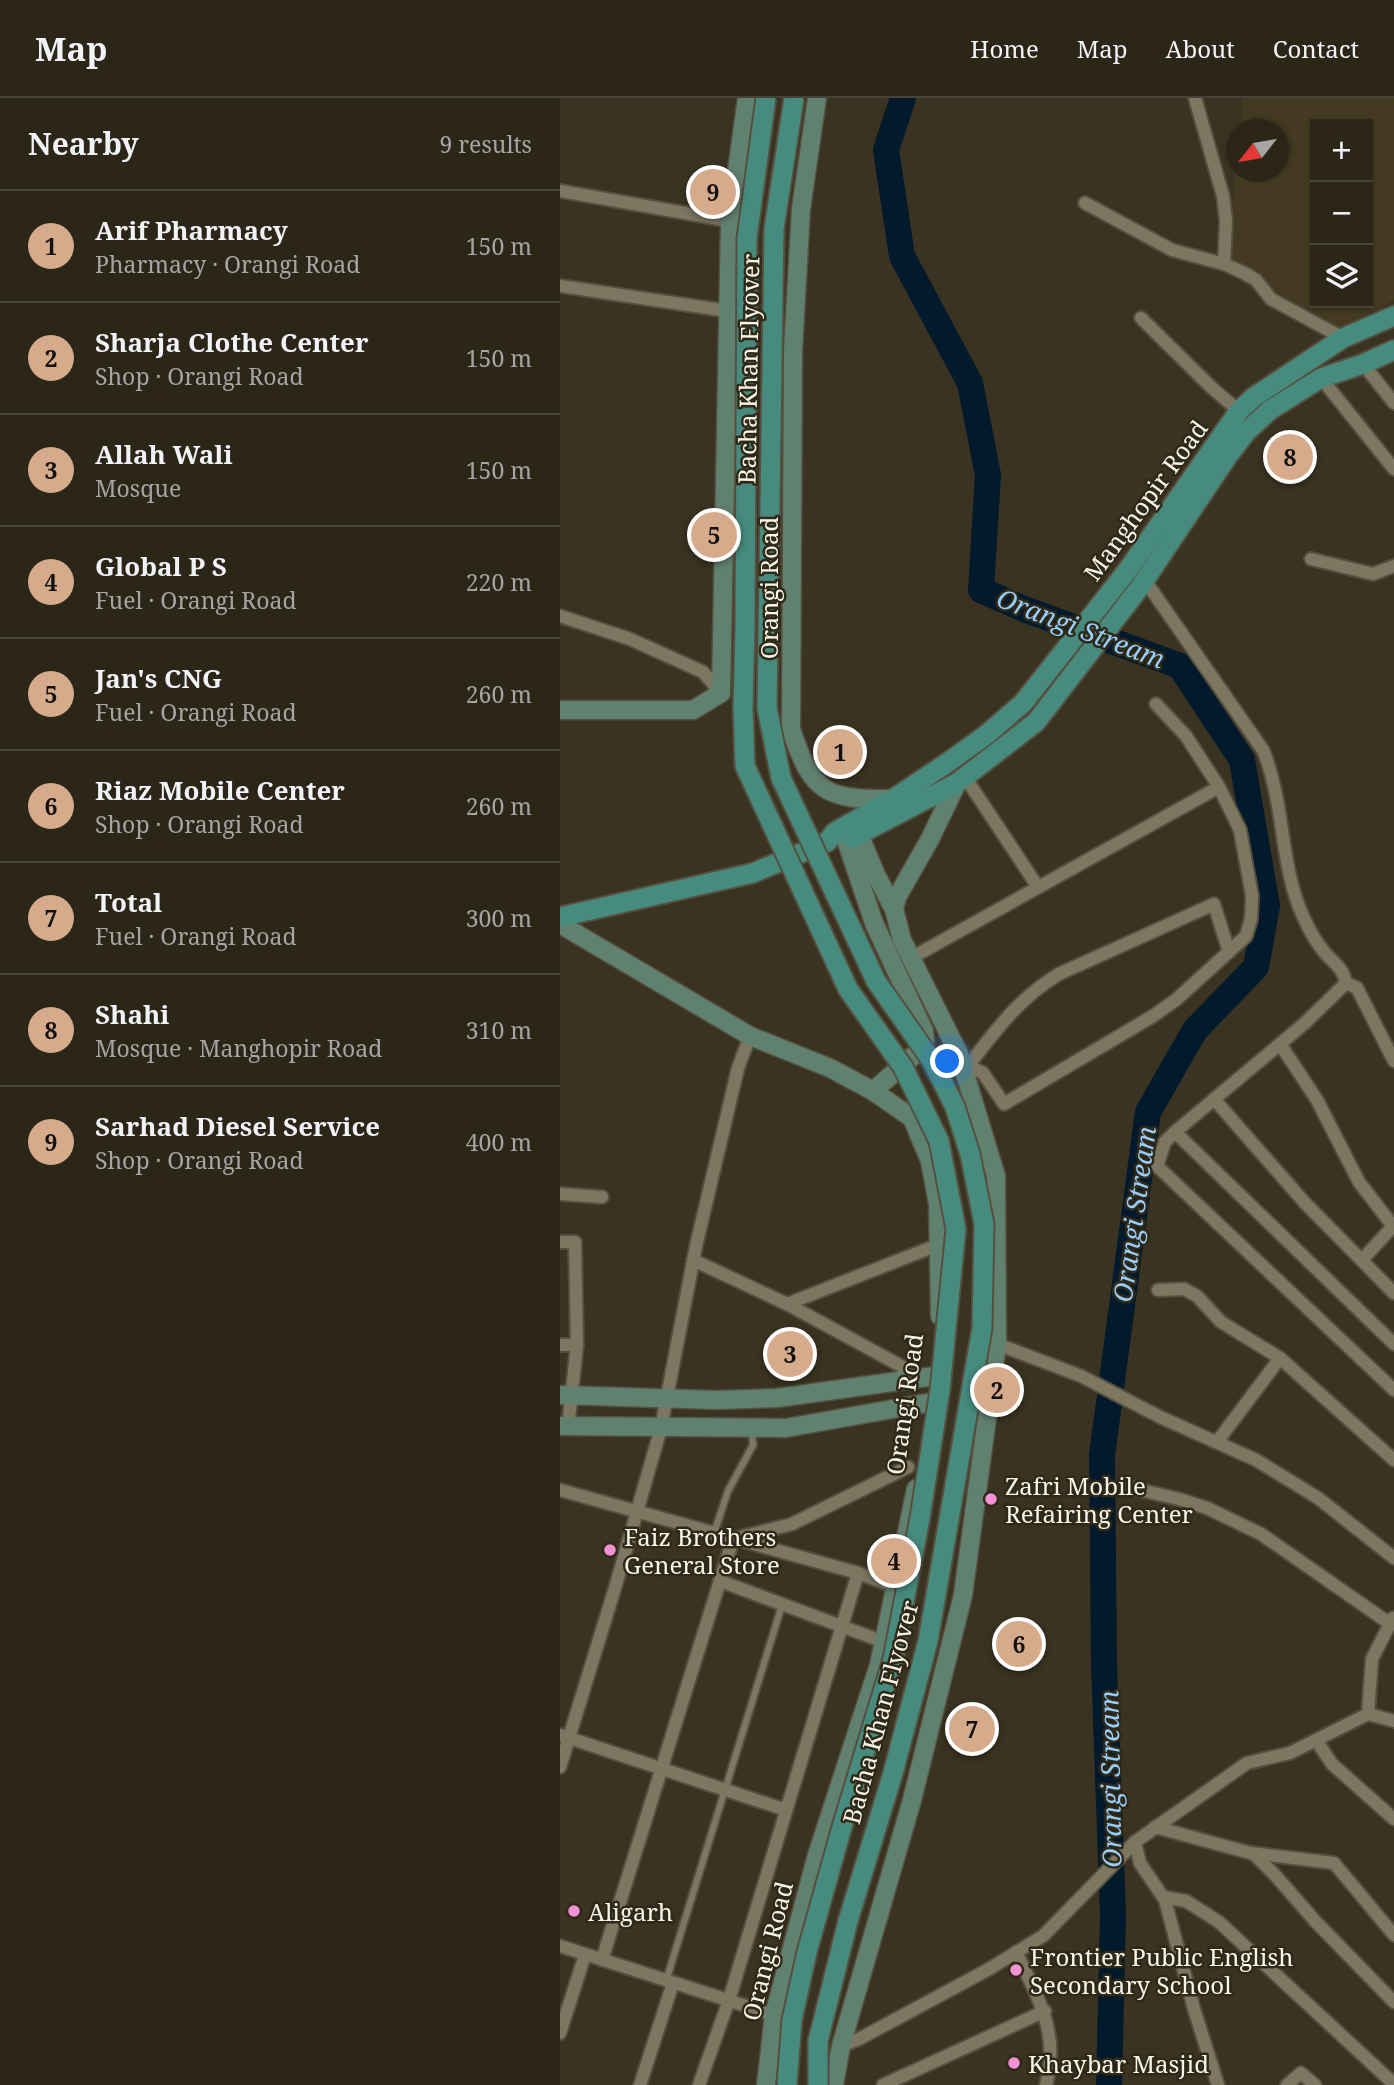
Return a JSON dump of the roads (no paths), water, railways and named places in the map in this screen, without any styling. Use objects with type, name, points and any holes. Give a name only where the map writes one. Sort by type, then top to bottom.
[{"type":"main road","name":"Bacha Khan Flyover","points":[[766,98],[747,239],[743,708],[745,766],[848,989],[903,1066],[939,1140],[956,1229],[940,1390],[893,1659],[807,1952],[792,2020],[787,2085]]},
{"type":"main road","name":"Bacha Khan Flyover","points":[[794,98],[774,229],[767,708],[781,778],[876,981],[932,1061],[955,1107],[970,1154],[984,1224],[982,1328],[928,1641],[848,1921],[821,2028],[818,2041],[818,2085]]},
{"type":"main road","name":"Manghopir Road","points":[[850,831],[986,735],[1023,703],[1137,579],[1239,411],[1254,397],[1343,338],[1394,316]]},
{"type":"main road","name":"Manghopir Road","points":[[560,917],[753,873],[827,842],[835,832],[850,831],[961,780],[1036,722],[1137,579],[1247,431],[1270,410],[1321,378],[1394,350]]},
{"type":"street","name":"Orangi Road","points":[[721,694],[730,220],[747,98]]},
{"type":"street","name":"Orangi Road","points":[[817,98],[801,209],[793,351],[791,729],[800,756],[814,782],[833,793],[861,800],[893,799]]},
{"type":"street","points":[[1195,98],[1223,196],[1226,221],[1224,264]]},
{"type":"street","points":[[560,191],[730,220]]},
{"type":"street","points":[[1085,203],[1172,250],[1224,264],[1256,281],[1270,299],[1343,338]]},
{"type":"street","points":[[560,286],[728,311]]},
{"type":"street","points":[[1141,318],[1239,411]]},
{"type":"street","points":[[1363,364],[1394,403]]},
{"type":"street","points":[[1321,378],[1394,469]]},
{"type":"street","points":[[1311,559],[1373,575],[1394,566]]},
{"type":"street","points":[[1137,579],[1263,750],[1272,773],[1296,900],[1313,937],[1327,956],[1343,970],[1346,983]]},
{"type":"street","points":[[560,616],[630,639],[703,672],[721,694],[693,710],[560,710]]},
{"type":"street","points":[[965,1064],[983,1073],[1004,1104],[1153,1016],[1177,999],[1246,936],[1251,919],[1252,896],[1240,830],[1219,787],[1186,736],[1156,704]]},
{"type":"street","points":[[894,909],[897,897],[961,780],[1038,887]]},
{"type":"street","points":[[911,958],[1219,787]]},
{"type":"street","points":[[834,2085],[841,2046],[912,1800],[963,1595],[997,1344],[996,1176],[965,1064],[902,940],[894,909],[850,831]]},
{"type":"street","points":[[850,831],[874,923],[924,1031],[925,1041],[920,1050],[873,1091]]},
{"type":"street","points":[[965,1064],[1016,1005],[1040,985],[1214,904],[1229,952]]},
{"type":"street","name":"Orangi Road","points":[[560,924],[750,1036],[830,1068],[898,1106],[912,1118],[930,1161],[939,1205],[940,1326],[929,1425],[879,1665],[817,1855],[774,2015],[766,2085]]},
{"type":"street","points":[[1346,983],[1280,1044],[1175,1132],[1165,1142],[1157,1166],[1394,1391]]},
{"type":"street","points":[[1346,983],[1357,988],[1394,1060]]},
{"type":"street","points":[[560,1767],[564,1737],[662,1428],[693,1260],[738,1068],[750,1036]]},
{"type":"street","points":[[1280,1044],[1317,1100],[1359,1182],[1394,1225],[1362,1260]]},
{"type":"street","points":[[1214,1099],[1305,1203],[1394,1293]]},
{"type":"street","points":[[1175,1132],[1394,1344]]},
{"type":"street","points":[[560,1194],[602,1197]]},
{"type":"street","points":[[560,1241],[575,1242],[577,1345],[566,1395],[564,1427],[786,1428],[932,1402]]},
{"type":"street","points":[[787,1304],[930,1248]]},
{"type":"street","points":[[693,1260],[787,1304],[903,1367],[905,1378]]},
{"type":"street","points":[[1158,1290],[1184,1289],[1197,1296],[1221,1322],[1280,1358],[1394,1460]]},
{"type":"street","points":[[997,1344],[1082,1376],[1160,1417],[1256,1460],[1318,1498],[1394,1558]]},
{"type":"street","points":[[560,1345],[577,1345]]},
{"type":"street","points":[[1217,1442],[1280,1358]]},
{"type":"street","points":[[566,1395],[716,1400],[776,1398],[905,1378],[935,1376]]},
{"type":"street","points":[[733,1539],[792,1524],[908,1467]]},
{"type":"street","points":[[1123,1486],[1207,1508],[1261,1534],[1392,1620],[1373,1659],[1368,1714]]},
{"type":"street","points":[[560,1490],[858,1573],[895,1587]]},
{"type":"street","points":[[603,1960],[733,1539]]},
{"type":"street","points":[[699,2085],[729,2000],[858,1573]]},
{"type":"street","points":[[720,1581],[884,1642]]},
{"type":"street","points":[[841,2046],[859,2039],[1043,1936],[1135,1842],[1247,1763],[1290,1753],[1368,1714],[1394,1721]]},
{"type":"street","points":[[564,1737],[786,1810]]},
{"type":"street","points":[[1316,1740],[1332,1764],[1394,1819]]},
{"type":"street","points":[[1155,1827],[1250,1853],[1334,1863],[1394,1935]]},
{"type":"street","points":[[1135,1842],[1140,1863],[1163,1896],[1218,2085]]},
{"type":"street","points":[[1250,1853],[1275,1875],[1315,1922],[1394,2002]]},
{"type":"street","points":[[1163,1896],[1186,1901],[1219,1922],[1394,2084]]},
{"type":"street","points":[[560,1946],[774,2015]]},
{"type":"street","points":[[1016,1952],[1045,2011],[1052,2046],[1046,2085]]},
{"type":"street","points":[[560,2034],[585,1955]]},
{"type":"street","points":[[640,2085],[669,1982]]},
{"type":"street","points":[[883,2085],[1045,2011]]},
{"type":"street","points":[[1287,2085],[1301,2073],[1315,2085]]},
{"type":"lane","points":[[714,1533],[728,1491],[753,1445],[752,1429]]},
{"type":"lane","points":[[669,1982],[782,1604]]},
{"type":"waterway","name":"Orangi Stream","points":[[903,98],[886,150],[902,256],[970,383],[988,475],[981,590],[1024,609],[1180,666],[1242,760],[1267,906],[1256,967],[1195,1030],[1148,1112],[1102,1455],[1104,1664],[1113,1915],[1109,2085]]},
{"type":"place","name":"Sarhad Diesel Service","points":[[713,192]]},
{"type":"place","name":"Shahi","points":[[1290,457]]},
{"type":"place","name":"Jan's CNG","points":[[714,535]]},
{"type":"place","name":"Arif Pharmacy","points":[[840,752]]},
{"type":"place","name":"Allah Wali","points":[[790,1354]]},
{"type":"place","name":"Sharja Clothe Center","points":[[997,1390]]},
{"type":"place","name":"Zafri Mobile Refairing Center","points":[[991,1499]]},
{"type":"place","name":"Faiz Brothers General Store","points":[[610,1550]]},
{"type":"place","name":"Global P S","points":[[894,1561]]},
{"type":"place","name":"Riaz Mobile Center","points":[[1019,1644]]},
{"type":"place","name":"Total","points":[[972,1729]]},
{"type":"place","name":"Aligarh","points":[[574,1911]]},
{"type":"place","name":"Frontier Public English Secondary School","points":[[1016,1970]]},
{"type":"place","name":"Khaybar Masjid","points":[[1014,2063]]}]
